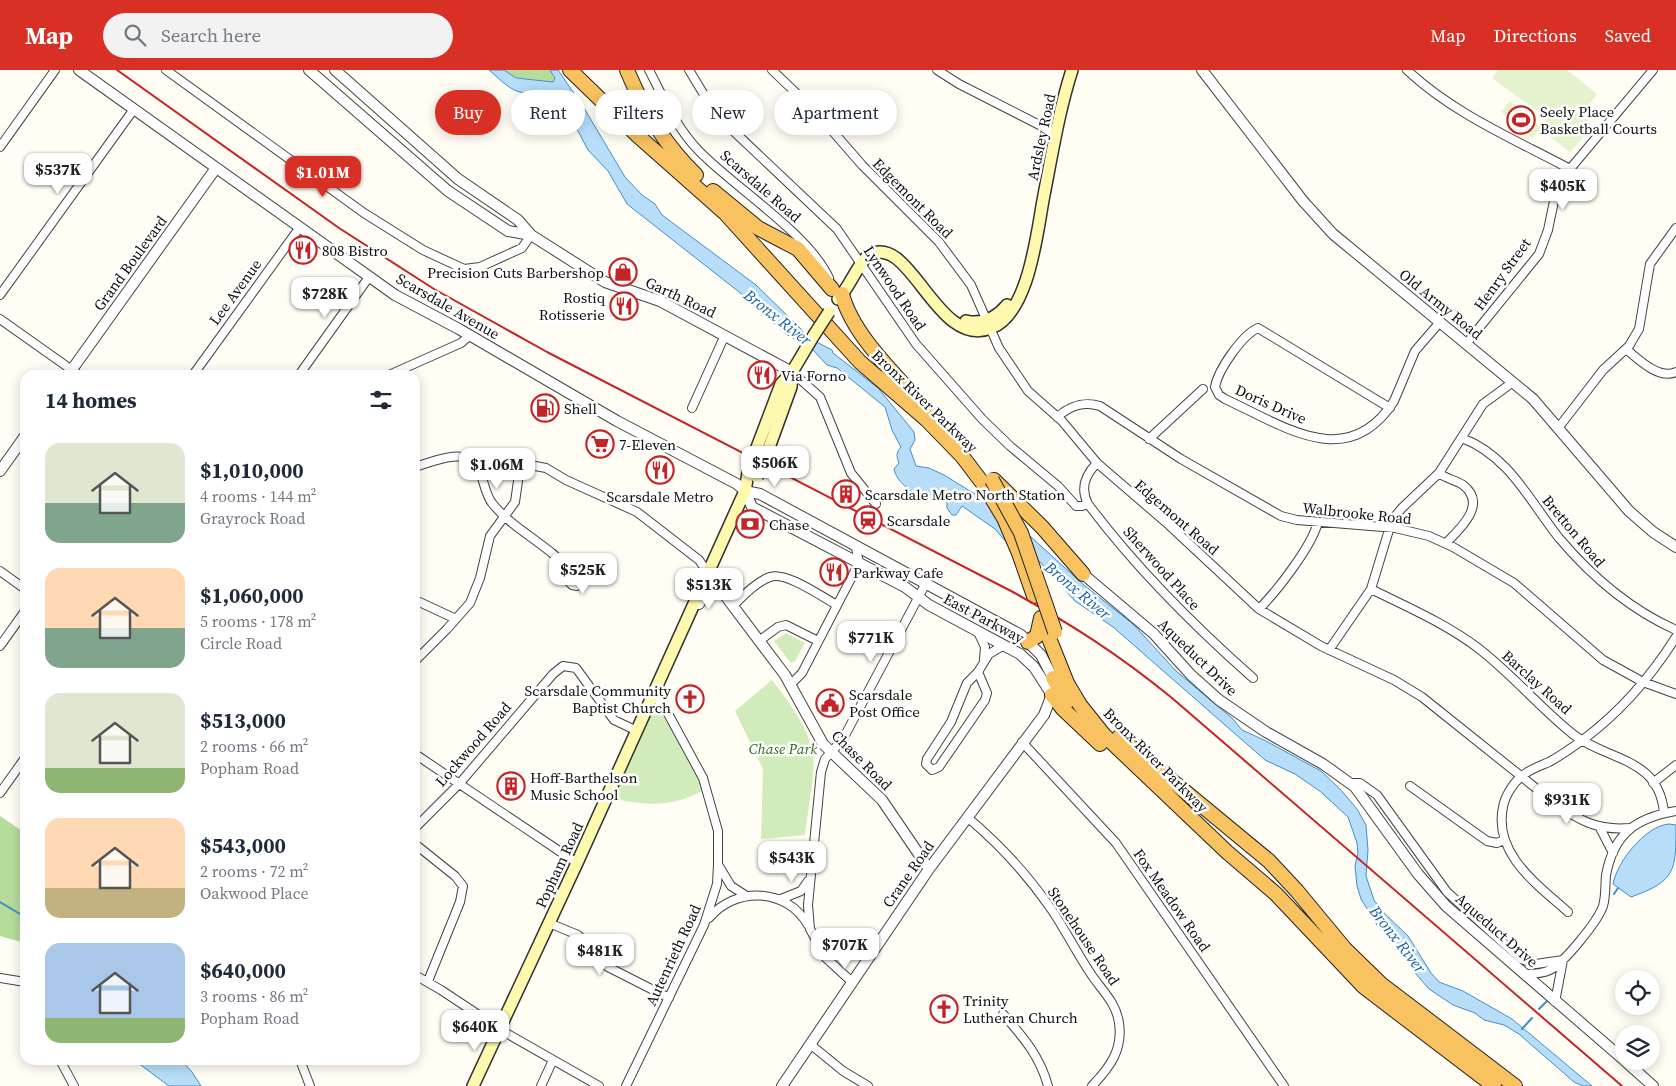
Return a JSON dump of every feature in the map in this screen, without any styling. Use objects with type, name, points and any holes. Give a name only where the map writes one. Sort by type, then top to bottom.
[{"type":"highway","name":"Bronx River Parkway","points":[[570,70],[632,131],[725,213],[860,362],[940,433],[966,461],[988,480],[1012,535],[1061,672],[1087,715],[1113,744],[1175,801],[1200,827],[1276,894],[1364,988],[1494,1086]]},
{"type":"highway","name":"Bronx River Parkway","points":[[627,70],[640,98],[664,138],[684,162],[746,225],[859,351],[967,448],[1021,533],[1045,624],[1073,675],[1100,717],[1126,743],[1280,872],[1337,940],[1372,976],[1515,1086]]},
{"type":"highway","points":[[711,189],[758,228],[798,249],[810,261],[824,281],[837,294],[876,353],[930,414]]},
{"type":"highway","points":[[988,480],[1042,527],[1084,574]]},
{"type":"highway","points":[[1024,638],[1037,636],[1045,624]]},
{"type":"highway","points":[[1050,686],[1063,709],[1165,804],[1200,827]]},
{"type":"highway","points":[[1150,789],[1164,798],[1188,802],[1211,814]]},
{"type":"highway","points":[[1476,1072],[1489,1086]]},
{"type":"main road","name":"Ardsley Road","points":[[988,325],[1005,307],[1026,265],[1041,210],[1072,70]]},
{"type":"main road","points":[[837,294],[848,288],[860,261],[872,254],[882,253],[892,256],[909,270],[951,322],[970,330],[988,325]]},
{"type":"main road","name":"Popham Road","points":[[473,1086],[577,863],[753,475],[791,388],[792,372],[829,312],[837,294]]},
{"type":"street","points":[[0,147],[55,70]]},
{"type":"street","name":"Scarsdale Avenue","points":[[79,70],[395,295],[470,336],[552,385],[734,483],[745,491]]},
{"type":"street","points":[[166,70],[364,213],[423,250],[464,269],[480,267],[522,248],[531,234]]},
{"type":"street","name":"Garth Road","points":[[309,70],[456,196],[508,231],[531,234]]},
{"type":"street","name":"Scarsdale Road","points":[[649,70],[678,123],[694,146],[809,248],[825,270],[837,294]]},
{"type":"street","name":"Lynwood Road","points":[[689,70],[724,121],[752,150],[829,220],[860,261],[916,344],[992,429],[1047,476],[1076,506],[1088,504]]},
{"type":"street","name":"Edgemont Road","points":[[772,70],[815,111],[867,171],[939,242],[971,285],[988,325],[1011,368],[1028,391],[1056,417],[1097,463],[1169,525],[1259,609],[1329,650],[1389,678],[1422,697],[1520,777],[1562,808],[1600,828],[1630,828],[1647,818],[1676,811]]},
{"type":"street","points":[[937,70],[958,84],[1057,134]]},
{"type":"street","name":"Old Army Road","points":[[1202,70],[1304,201],[1333,234],[1513,382],[1559,427],[1629,511],[1653,532],[1676,547]]},
{"type":"street","points":[[1407,70],[1435,94],[1459,111],[1570,169]]},
{"type":"street","name":"Henry Street","points":[[1466,344],[1538,254],[1548,230],[1554,200],[1570,169],[1653,70]]},
{"type":"street","points":[[328,88],[337,72]]},
{"type":"street","name":"Garth Road","points":[[337,72],[465,184],[518,220],[531,234],[605,282],[654,298],[792,372]]},
{"type":"street","points":[[0,295],[134,109]]},
{"type":"street","name":"Grand Boulevard","points":[[75,370],[216,168]]},
{"type":"street","points":[[456,196],[465,184]]},
{"type":"street","name":"Lee Avenue","points":[[197,370],[300,227]]},
{"type":"street","points":[[1559,427],[1603,370],[1626,349],[1639,329],[1650,264],[1676,228]]},
{"type":"street","points":[[303,370],[369,277]]},
{"type":"street","points":[[0,319],[69,370]]},
{"type":"street","name":"Doris Drive","points":[[1390,408],[1258,328],[1247,335],[1220,372],[1215,387],[1219,395],[1225,399],[1304,434],[1336,440],[1356,436],[1368,431],[1390,408],[1415,351],[1440,322]]},
{"type":"street","points":[[692,408],[725,335]]},
{"type":"street","points":[[400,370],[462,343],[470,336]]},
{"type":"street","points":[[1626,349],[1656,371],[1665,374],[1676,372]]},
{"type":"street","points":[[792,372],[820,397],[850,472],[876,504]]},
{"type":"street","points":[[1329,650],[1371,589],[1389,527],[1402,508],[1439,473],[1484,404],[1513,382]]},
{"type":"street","points":[[1149,439],[1204,389]]},
{"type":"street","name":"Walbrooke Road","points":[[1056,417],[1072,406],[1094,404],[1149,439],[1289,519],[1389,527],[1421,534],[1446,543],[1502,575],[1538,602],[1594,653],[1643,682],[1676,694]]},
{"type":"street","name":"Bretton Road","points":[[1462,438],[1487,449],[1504,465],[1559,537],[1595,578],[1628,603],[1676,630]]},
{"type":"street","points":[[0,471],[20,443]]},
{"type":"street","points":[[420,466],[459,457],[474,461],[478,466],[487,496],[505,516],[548,550],[572,573]]},
{"type":"street","points":[[1088,504],[1084,482],[1097,463]]},
{"type":"street","points":[[420,656],[456,619],[474,596],[490,536],[515,502],[521,471],[530,465],[541,466],[566,480],[637,512],[671,541],[699,560],[708,573]]},
{"type":"street","points":[[1439,473],[1464,486],[1471,494],[1473,502],[1467,521],[1446,543]]},
{"type":"street","name":"East Parkway","points":[[745,491],[760,494],[1024,638],[1044,659],[1050,686]]},
{"type":"street","name":"East Parkway","points":[[745,491],[752,507],[905,587],[918,597],[977,631],[1011,648],[1030,663],[1050,686]]},
{"type":"street","name":"Sherwood Place","points":[[1088,504],[1150,579],[1253,678]]},
{"type":"street","points":[[786,525],[796,513]]},
{"type":"street","points":[[1259,609],[1278,588],[1313,535],[1318,522]]},
{"type":"street","points":[[856,548],[862,565]]},
{"type":"street","points":[[791,684],[802,673],[837,605],[862,565],[871,555]]},
{"type":"street","points":[[0,571],[20,585]]},
{"type":"street","name":"Chase Road","points":[[708,573],[791,684],[820,740],[830,752],[882,800],[929,869]]},
{"type":"street","name":"Aqueduct Drive","points":[[1084,574],[1154,634],[1191,675],[1219,700],[1244,719],[1323,764],[1349,783],[1366,800],[1414,868],[1454,914],[1615,1053]]},
{"type":"street","points":[[733,606],[765,580],[774,576],[790,580],[837,605]]},
{"type":"street","points":[[810,929],[808,905],[810,879],[823,762],[830,752],[843,740],[926,583]]},
{"type":"street","name":"Barclay Road","points":[[1371,589],[1465,639],[1506,672],[1575,736],[1633,764],[1653,783],[1662,798],[1664,813]]},
{"type":"street","points":[[690,614],[705,593],[721,590]]},
{"type":"street","points":[[420,602],[456,619]]},
{"type":"street","points":[[0,646],[20,618]]},
{"type":"street","points":[[759,641],[778,627],[786,625],[818,641]]},
{"type":"street","points":[[977,631],[985,647],[984,661]]},
{"type":"street","points":[[1568,912],[1522,869],[1504,840],[1501,819],[1507,794],[1520,777],[1559,756],[1583,740],[1620,707],[1643,682],[1676,637]]},
{"type":"street","points":[[978,672],[987,693],[985,700],[939,767],[932,770],[926,764],[927,759],[951,722],[968,684],[984,661],[989,654],[1022,644],[1024,638]]},
{"type":"street","name":"Lockwood Road","points":[[420,823],[460,783],[552,674],[563,666],[576,668],[614,720],[637,731]]},
{"type":"street","name":"Crane Road","points":[[782,1086],[929,869],[1044,715],[1050,686]]},
{"type":"street","name":"Autenrieth Road","points":[[626,1086],[704,925],[717,884],[718,831],[703,778],[665,708],[652,695]]},
{"type":"street","name":"Fox Meadow Road","points":[[1022,742],[1116,844],[1281,1085]]},
{"type":"street","points":[[420,757],[577,863]]},
{"type":"street","points":[[0,793],[20,765]]},
{"type":"street","points":[[1653,783],[1676,765]]},
{"type":"street","name":"Aqueduct Drive","points":[[1349,783],[1360,783],[1378,795],[1447,892],[1521,959],[1536,964],[1564,960]]},
{"type":"street","points":[[1410,786],[1487,841],[1497,843],[1504,840]]},
{"type":"street","name":"Stonehouse Road","points":[[967,817],[1013,860],[1049,906],[1090,974],[1115,1006],[1120,1025],[1118,1052],[1092,1086]]},
{"type":"street","points":[[1600,828],[1613,853]]},
{"type":"street","points":[[1523,974],[1548,971],[1564,960],[1602,909],[1606,876],[1613,853],[1630,828]]},
{"type":"street","points":[[420,848],[455,876],[463,886],[460,902],[428,981]]},
{"type":"street","points":[[718,864],[731,886],[745,895],[781,899],[799,911],[826,958],[852,982]]},
{"type":"street","points":[[781,899],[801,891],[810,879]]},
{"type":"street","points":[[704,925],[723,905],[745,895]]},
{"type":"street","points":[[549,923],[578,935],[608,967],[669,998]]},
{"type":"street","points":[[1555,1002],[1564,960]]},
{"type":"street","points":[[420,977],[500,1029],[598,1086]]},
{"type":"street","points":[[0,978],[20,981]]},
{"type":"street","points":[[1003,1014],[1032,1047],[1044,1069],[1048,1086]]},
{"type":"street","points":[[810,1044],[843,1071],[868,1086]]},
{"type":"street","points":[[541,1086],[553,1060]]},
{"type":"street","points":[[63,1065],[74,1086]]},
{"type":"street","points":[[302,1065],[310,1086]]},
{"type":"street","name":"Aqueduct Drive","points":[[1634,1070],[1653,1086]]},
{"type":"green space","points":[[504,70],[550,70],[555,78],[553,82],[516,78]]},
{"type":"green space","points":[[1498,70],[1567,70],[1597,94],[1582,114],[1593,126],[1570,152],[1540,129],[1532,138],[1501,112],[1510,101],[1539,126],[1547,118],[1492,78]]},
{"type":"green space","points":[[786,633],[805,643],[795,661],[791,663],[774,641]]},
{"type":"green space","name":"Chase Park","points":[[772,680],[802,724],[811,744],[814,762],[805,835],[761,839],[763,769],[735,711]]},
{"type":"green space","points":[[658,709],[675,734],[704,790],[681,800],[659,804],[613,799],[652,711]]},
{"type":"green space","points":[[0,816],[20,830],[20,942],[0,936]]},
{"type":"water","points":[[489,70],[504,70],[516,78],[553,82],[555,78],[550,70],[558,70],[572,90],[514,90]]},
{"type":"water","name":"Bronx River","points":[[585,110],[595,127],[595,135],[600,135],[625,177],[642,195],[655,204],[662,215],[756,285],[801,329],[805,336],[832,350],[833,353],[878,388],[914,432],[915,440],[910,449],[916,466],[929,468],[944,475],[983,499],[1020,527],[1085,586],[1133,624],[1176,671],[1233,719],[1242,730],[1321,771],[1357,809],[1366,825],[1368,850],[1366,876],[1374,900],[1381,910],[1408,936],[1431,973],[1439,982],[1463,991],[1512,1019],[1592,1086],[1583,1086],[1574,1082],[1519,1034],[1504,1025],[1484,1020],[1475,1013],[1453,1005],[1429,989],[1416,974],[1396,942],[1379,928],[1361,899],[1357,886],[1355,866],[1358,853],[1357,843],[1348,817],[1321,792],[1295,774],[1265,760],[1113,627],[1075,601],[1040,562],[1007,543],[995,529],[962,506],[956,515],[952,515],[947,508],[947,501],[941,496],[934,496],[927,501],[902,484],[894,469],[899,463],[897,454],[901,447],[892,430],[885,407],[837,368],[827,365],[813,350],[786,334],[748,299],[627,204],[608,171],[588,150],[580,135],[585,135]]},
{"type":"water","points":[[1676,825],[1674,864],[1670,872],[1657,885],[1631,897],[1613,884],[1620,866],[1642,838],[1660,826]]},
{"type":"water","points":[[141,1065],[186,1065],[201,1086],[169,1086]]},
{"type":"waterway","points":[[1614,894],[1618,888]]},
{"type":"waterway","points":[[0,902],[20,914]]},
{"type":"waterway","points":[[1539,1009],[1547,1001]]},
{"type":"waterway","points":[[1522,1029],[1532,1018]]},
{"type":"railway","points":[[117,70],[339,228],[434,289],[547,352],[1011,591],[1094,640],[1172,698],[1622,1086]]},
{"type":"place","name":"Seely Place Basketball Courts","points":[[1521,120]]},
{"type":"place","name":"808 Bistro","points":[[303,250]]},
{"type":"place","name":"Precision Cuts Barbershop","points":[[623,272]]},
{"type":"place","name":"Rostiq Rotisserie","points":[[624,306]]},
{"type":"place","name":"Via Forno","points":[[762,375]]},
{"type":"place","name":"Shell","points":[[545,408]]},
{"type":"place","name":"7-Eleven","points":[[600,444]]},
{"type":"place","name":"Scarsdale Metro","points":[[660,470]]},
{"type":"place","name":"Scarsdale Metro North Station","points":[[846,494]]},
{"type":"place","name":"Scarsdale","points":[[868,520]]},
{"type":"place","name":"Chase","points":[[750,524]]},
{"type":"place","name":"Parkway Cafe","points":[[834,572]]},
{"type":"place","name":"Scarsdale Community Baptist Church","points":[[690,699]]},
{"type":"place","name":"Scarsdale Post Office","points":[[830,703]]},
{"type":"place","name":"Hoff-Barthelson Music School","points":[[511,786]]},
{"type":"place","name":"Trinity Lutheran Church","points":[[944,1009]]}]
